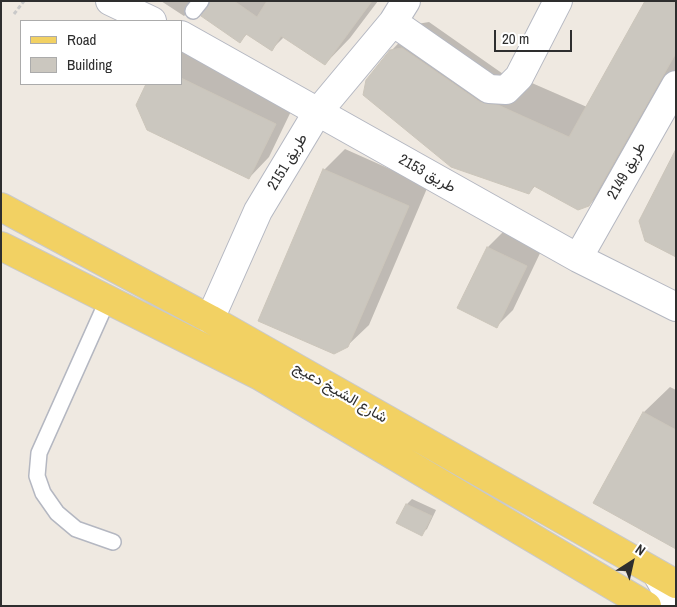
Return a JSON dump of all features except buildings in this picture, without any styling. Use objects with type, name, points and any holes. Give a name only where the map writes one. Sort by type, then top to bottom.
[{"type":"main road","name":"شارع الشيخ دعيج","points":[[1,207],[210,319],[658,594]]},
{"type":"main road","name":"شارع الشيخ دعيج","points":[[1,246],[260,376],[658,594]]},
{"type":"street","points":[[110,1],[150,20]]},
{"type":"street","name":"طريق 2151","points":[[210,319],[258,211],[317,113],[400,12],[489,88],[506,90],[519,77],[558,1]]},
{"type":"street","name":"طريق 2153","points":[[182,36],[578,258],[676,307]]},
{"type":"street","name":"طريق 2149","points":[[578,258],[676,85]]},
{"type":"lane","points":[[108,299],[39,453],[37,476],[44,493],[57,513],[76,529],[113,542]]},
{"type":"path","points":[[14,14],[24,1]]}]
